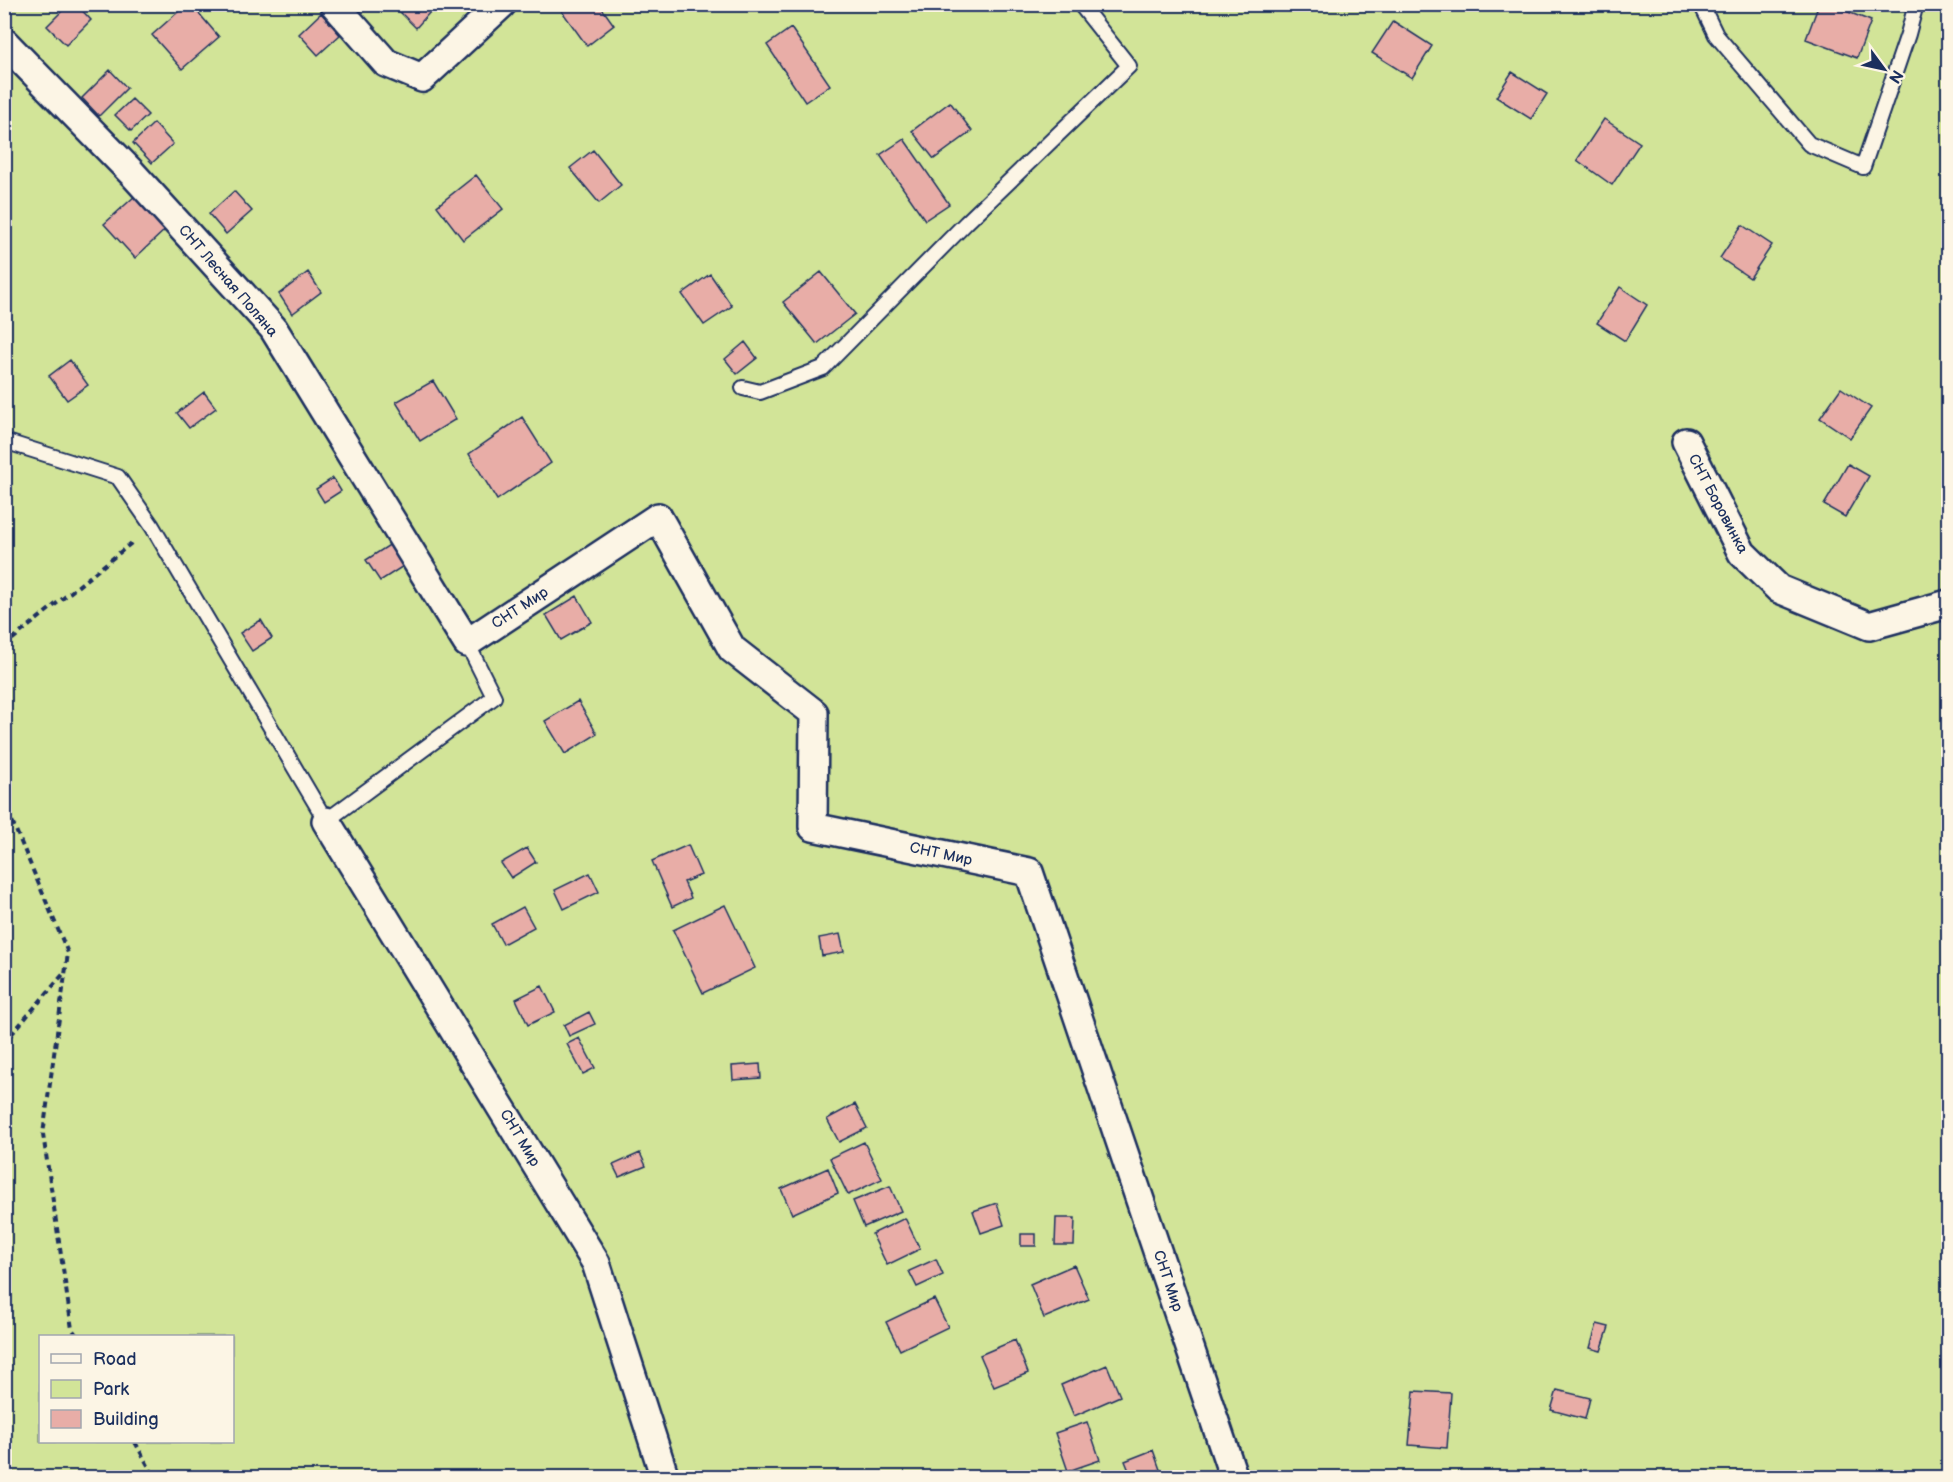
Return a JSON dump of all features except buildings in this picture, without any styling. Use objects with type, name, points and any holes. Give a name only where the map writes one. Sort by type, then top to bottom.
[{"type":"street","points":[[334,4],[386,63],[422,78],[502,4]]},
{"type":"street","name":"СНТ Лесная Поляна","points":[[4,42],[132,173],[273,328],[467,643]]},
{"type":"street","name":"СНТ Боровинка","points":[[1686,442],[1742,554],[1779,589],[1869,626],[1948,604]]},
{"type":"street","name":"СНТ Мир","points":[[467,643],[658,517],[732,649],[814,713],[813,827],[1029,872],[1234,1478]]},
{"type":"street","name":"СНТ Мир","points":[[326,821],[597,1263],[665,1478]]},
{"type":"lane","points":[[743,388],[760,392],[823,368],[966,223],[1129,66],[1080,4]]},
{"type":"lane","points":[[1701,4],[1716,35],[1809,144],[1863,167],[1916,4]]},
{"type":"lane","points":[[4,441],[118,477],[152,526],[326,821],[494,697],[467,643]]},
{"type":"path","points":[[4,646],[152,526]]},
{"type":"path","points":[[4,802],[68,953],[43,1134],[72,1329],[75,1335]]},
{"type":"path","points":[[4,1043],[66,972]]},
{"type":"path","points":[[136,1443],[155,1478]]},
{"type":"green space","points":[[5,5],[1948,5],[1948,1477],[5,1478]]}]
